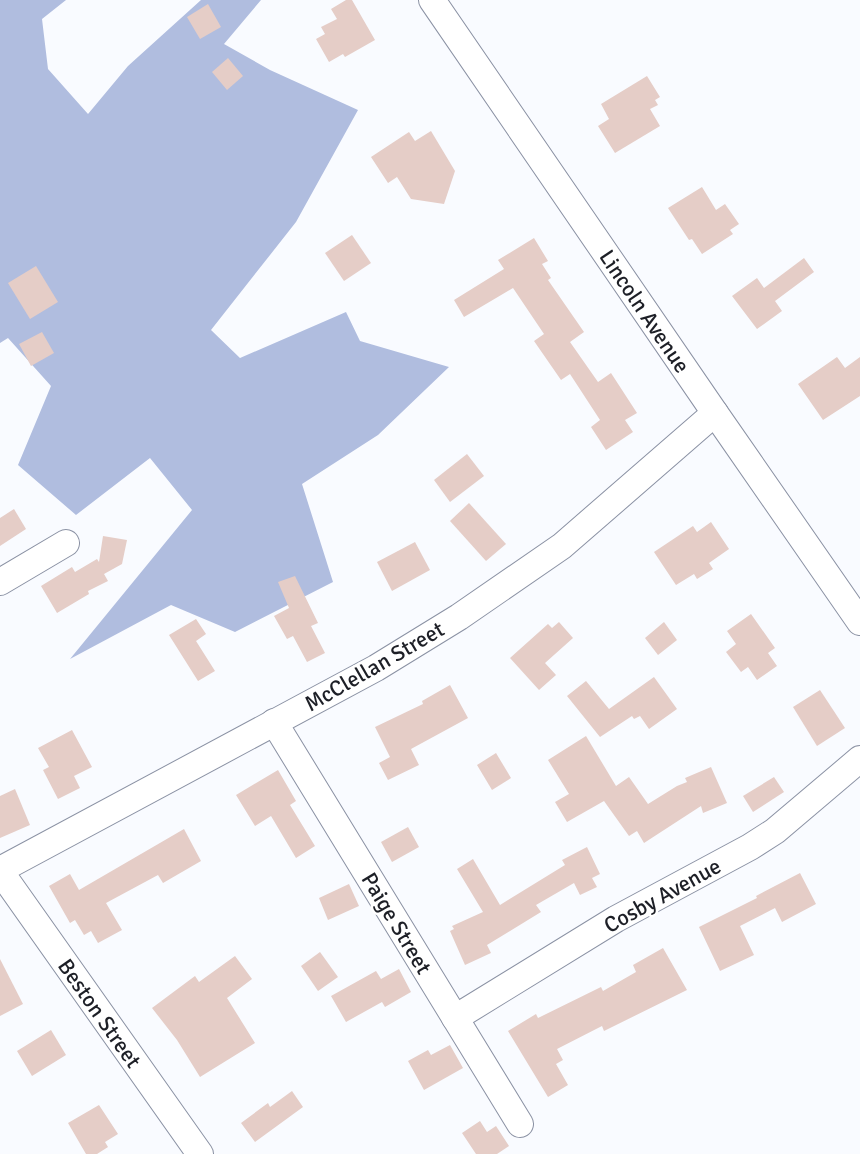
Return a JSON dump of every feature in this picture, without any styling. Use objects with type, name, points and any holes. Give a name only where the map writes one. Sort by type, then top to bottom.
[{"type":"street","name":"Lincoln Avenue","points":[[432,0],[860,622]]},
{"type":"street","name":"McClellan Street","points":[[0,871],[392,658],[496,593],[562,546],[715,413]]},
{"type":"street","points":[[0,582],[66,543]]},
{"type":"street","name":"Paige Street","points":[[274,722],[520,1124]]},
{"type":"street","name":"Cosby Avenue","points":[[455,1018],[616,919],[758,842],[775,831],[860,759]]},
{"type":"street","name":"Beston Street","points":[[0,871],[200,1154]]},
{"type":"shaded area","points":[[0,0],[66,0],[42,19],[48,69],[88,114],[128,66],[201,0],[261,0],[224,44],[270,70],[358,110],[296,222],[211,330],[240,358],[346,312],[360,341],[449,367],[378,435],[302,484],[333,582],[235,632],[171,605],[70,659],[192,510],[150,458],[76,515],[18,465],[51,386],[8,338],[0,343]]},
{"type":"building","points":[[346,0],[352,0],[375,40],[345,57],[343,54],[329,62],[316,39],[325,34],[321,27],[337,19],[331,9]]},
{"type":"building","points":[[208,4],[221,27],[200,39],[187,17]]},
{"type":"building","points":[[228,58],[243,76],[227,90],[212,72]]},
{"type":"building","points":[[647,76],[660,97],[655,100],[658,105],[650,109],[660,126],[615,153],[598,126],[609,119],[601,104]]},
{"type":"building","points":[[431,131],[455,171],[444,204],[411,199],[397,177],[388,183],[371,157],[409,132],[415,141]]},
{"type":"building","points":[[702,187],[716,210],[725,204],[739,224],[730,230],[733,234],[702,254],[692,239],[689,240],[668,208]]},
{"type":"building","points":[[352,235],[371,263],[344,281],[325,253]]},
{"type":"building","points":[[534,238],[548,261],[542,264],[551,278],[548,280],[584,332],[570,342],[598,382],[611,373],[637,413],[625,420],[633,432],[606,450],[591,427],[600,420],[570,374],[561,380],[534,341],[544,334],[513,288],[464,317],[454,300],[504,269],[498,260]]},
{"type":"building","points":[[804,258],[814,272],[775,301],[782,311],[757,329],[732,296],[757,278],[764,288]]},
{"type":"building","points":[[36,266],[58,302],[30,319],[8,283]]},
{"type":"building","points":[[42,332],[54,353],[31,366],[19,344]]},
{"type":"building","points":[[837,357],[845,368],[860,357],[860,396],[823,420],[798,384]]},
{"type":"building","points":[[467,454],[484,476],[450,502],[434,480]]},
{"type":"building","points":[[469,503],[506,544],[486,561],[450,521]]},
{"type":"building","points":[[14,509],[26,529],[0,546],[0,518]]},
{"type":"building","points":[[711,522],[729,549],[709,563],[713,569],[697,579],[694,574],[676,585],[654,552],[693,526],[697,532]]},
{"type":"building","points":[[103,536],[127,540],[122,564],[104,574],[108,581],[88,591],[89,594],[57,613],[41,586],[72,567],[75,572],[97,559],[99,562]]},
{"type":"building","points":[[415,542],[430,570],[392,591],[377,562]]},
{"type":"building","points":[[295,576],[318,623],[311,626],[325,653],[307,662],[293,636],[287,639],[274,616],[289,608],[278,582]]},
{"type":"building","points":[[751,614],[775,648],[768,653],[777,666],[757,680],[748,667],[741,672],[726,652],[736,644],[727,631]]},
{"type":"building","points":[[196,619],[206,634],[196,641],[215,671],[198,681],[169,635]]},
{"type":"building","points":[[559,622],[573,638],[545,663],[556,675],[539,690],[510,658],[548,624],[552,628]]},
{"type":"building","points":[[664,622],[677,640],[658,655],[645,638]]},
{"type":"building","points":[[654,677],[677,709],[649,729],[640,716],[634,719],[632,716],[600,737],[567,696],[586,681],[609,709]]},
{"type":"building","points":[[450,685],[468,718],[411,749],[419,765],[388,780],[379,763],[390,757],[375,727],[423,704],[422,701]]},
{"type":"building","points":[[820,690],[845,728],[817,746],[793,707]]},
{"type":"building","points":[[72,730],[92,767],[74,776],[80,788],[58,799],[43,770],[49,767],[38,748]]},
{"type":"building","points":[[586,736],[616,786],[629,777],[648,804],[687,782],[685,778],[711,767],[727,803],[703,813],[701,806],[644,843],[637,831],[629,836],[604,801],[567,822],[555,802],[569,794],[548,760]]},
{"type":"building","points":[[496,753],[511,778],[492,790],[477,765]]},
{"type":"building","points":[[278,770],[296,801],[290,805],[315,846],[296,858],[271,816],[255,826],[236,795]]},
{"type":"building","points":[[774,777],[784,792],[753,812],[743,796]]},
{"type":"building","points":[[15,789],[30,825],[0,838],[0,796]]},
{"type":"building","points":[[408,827],[419,847],[392,862],[381,842]]},
{"type":"building","points":[[184,829],[201,861],[163,883],[158,875],[106,903],[122,930],[98,943],[91,931],[84,935],[75,920],[70,923],[49,886],[70,874],[79,890]]},
{"type":"building","points":[[587,847],[600,874],[592,878],[597,887],[580,895],[574,883],[536,905],[541,912],[487,945],[491,953],[465,965],[450,931],[454,929],[452,926],[483,912],[457,869],[473,859],[500,905],[565,865],[562,860]]},
{"type":"building","points":[[800,873],[816,904],[782,922],[775,908],[740,926],[754,955],[720,971],[699,927]]},
{"type":"building","points":[[349,884],[359,906],[328,920],[319,898]]},
{"type":"building","points":[[663,948],[687,990],[604,1031],[602,1026],[557,1049],[563,1060],[556,1064],[568,1085],[548,1097],[508,1031],[536,1014],[538,1018],[601,987],[603,991],[636,972],[633,965]]},
{"type":"building","points":[[320,952],[338,977],[318,991],[301,966]]},
{"type":"building","points":[[235,956],[252,979],[227,998],[255,1043],[200,1077],[177,1040],[152,1008],[195,976],[199,982]]},
{"type":"building","points":[[0,959],[23,1004],[0,1016]]},
{"type":"building","points":[[399,969],[411,992],[385,1007],[382,1002],[346,1022],[331,996],[376,971],[381,979]]},
{"type":"building","points":[[51,1030],[66,1055],[32,1076],[17,1051]]},
{"type":"building","points":[[450,1045],[463,1068],[424,1090],[408,1061],[428,1050],[431,1055]]},
{"type":"building","points":[[292,1091],[303,1107],[255,1142],[241,1123],[268,1103],[270,1107]]},
{"type":"building","points":[[99,1105],[118,1134],[105,1142],[108,1147],[97,1154],[86,1154],[68,1123]]},
{"type":"building","points":[[480,1121],[487,1132],[496,1126],[509,1146],[497,1154],[476,1154],[462,1133]]}]
